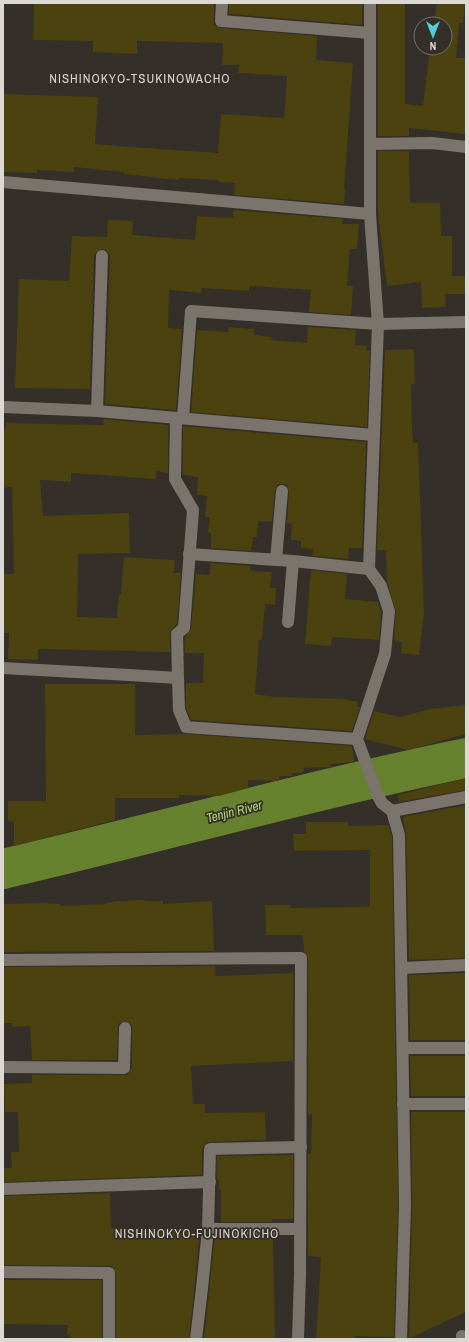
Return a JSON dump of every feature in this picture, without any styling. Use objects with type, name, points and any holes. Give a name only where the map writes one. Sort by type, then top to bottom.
[{"type":"street","points":[[222,3],[221,21],[370,33]]},
{"type":"street","points":[[370,3],[370,214],[378,324],[369,569],[382,586],[389,611],[385,654],[357,739],[378,796],[382,804],[392,811],[399,835],[404,1048],[405,1205],[401,1339]]},
{"type":"street","points":[[370,144],[432,143],[466,147]]},
{"type":"street","points":[[3,182],[370,214]]},
{"type":"street","points":[[97,411],[102,256]]},
{"type":"street","points":[[357,739],[186,727],[179,710],[177,634],[184,628],[193,510],[175,479],[179,418],[191,311],[378,324],[466,322]]},
{"type":"street","points":[[3,407],[97,411],[374,435]]},
{"type":"street","points":[[276,560],[282,491]]},
{"type":"street","points":[[189,554],[293,561],[369,569]]},
{"type":"street","points":[[288,622],[293,561]]},
{"type":"street","points":[[3,668],[178,678]]},
{"type":"street","points":[[392,811],[466,797]]},
{"type":"street","points":[[3,960],[301,958],[301,1147],[298,1339]]},
{"type":"street","points":[[402,968],[466,965]]},
{"type":"street","points":[[3,1067],[124,1068],[125,1028]]},
{"type":"street","points":[[404,1048],[466,1048]]},
{"type":"street","points":[[404,1104],[466,1104]]},
{"type":"street","points":[[196,1339],[208,1229],[210,1149],[301,1147]]},
{"type":"street","points":[[3,1189],[210,1182]]},
{"type":"street","points":[[208,1229],[300,1229]]},
{"type":"street","points":[[3,1272],[109,1273],[109,1339]]},
{"type":"building","points":[[34,3],[214,3],[214,24],[220,28],[317,36],[316,60],[353,63],[344,204],[234,195],[235,183],[219,182],[219,180],[179,178],[179,180],[74,167],[74,172],[37,170],[37,173],[3,172],[4,94],[98,97],[95,144],[218,153],[221,114],[284,118],[287,76],[238,73],[239,65],[222,65],[223,43],[137,41],[137,54],[93,52],[93,41],[33,40]]},
{"type":"building","points":[[229,3],[362,3],[362,25],[229,14]]},
{"type":"building","points":[[378,3],[405,3],[405,104],[423,106],[429,56],[453,56],[453,16],[435,16],[437,3],[465,3],[463,23],[459,23],[456,58],[466,58],[466,134],[409,128],[409,136],[378,136]]},
{"type":"building","points":[[378,151],[409,151],[410,203],[440,203],[441,236],[452,236],[452,276],[466,276],[466,294],[445,294],[446,307],[422,308],[421,282],[387,286],[378,213]]},
{"type":"building","points":[[233,210],[343,219],[342,224],[359,224],[357,249],[350,249],[347,286],[353,286],[351,315],[309,312],[311,290],[249,286],[249,291],[202,288],[201,293],[169,290],[168,328],[182,329],[176,410],[105,404],[110,256],[106,250],[102,249],[96,252],[94,256],[90,389],[15,388],[19,279],[69,281],[72,236],[107,237],[108,220],[133,221],[132,235],[195,240],[197,216],[233,218]]},
{"type":"building","points":[[229,327],[254,329],[254,335],[272,337],[271,340],[307,343],[308,327],[356,330],[355,345],[367,346],[366,351],[370,350],[367,427],[191,412],[197,330],[228,332]]},
{"type":"building","points":[[414,349],[415,384],[411,384],[412,430],[413,443],[418,443],[424,612],[419,655],[401,653],[402,642],[394,641],[396,611],[387,582],[386,550],[377,550],[385,350]]},
{"type":"building","points":[[104,419],[168,425],[168,473],[156,471],[156,479],[71,473],[71,482],[40,480],[43,516],[129,513],[130,553],[78,554],[77,617],[117,618],[119,595],[121,595],[124,557],[175,560],[174,573],[181,573],[177,624],[170,632],[170,652],[38,649],[38,660],[8,659],[9,633],[3,633],[3,574],[14,574],[12,487],[3,488],[3,431],[5,431],[6,423],[103,425]]},
{"type":"building","points":[[183,426],[366,442],[362,548],[349,548],[348,559],[312,556],[313,549],[301,548],[301,541],[291,540],[292,524],[287,523],[289,491],[287,485],[278,484],[275,490],[272,522],[258,521],[257,537],[253,537],[251,551],[211,548],[211,533],[208,532],[210,517],[205,517],[207,496],[197,495],[198,477],[183,475]]},
{"type":"building","points":[[210,563],[250,566],[250,571],[272,572],[270,588],[276,588],[275,605],[265,604],[262,640],[259,640],[255,694],[275,697],[344,699],[358,702],[357,706],[360,707],[352,731],[191,720],[186,708],[186,683],[203,683],[204,653],[185,653],[185,637],[191,629],[196,574],[210,575]]},
{"type":"building","points":[[311,570],[347,574],[345,599],[378,602],[381,612],[379,640],[332,637],[331,646],[305,644]]},
{"type":"building","points":[[45,684],[135,684],[135,735],[185,734],[352,746],[354,762],[331,764],[331,767],[304,768],[303,773],[292,773],[292,776],[279,776],[279,781],[248,780],[248,788],[219,796],[179,795],[179,798],[115,798],[115,820],[14,846],[14,821],[8,821],[8,801],[46,801]]},
{"type":"building","points":[[466,705],[466,734],[408,750],[365,739],[374,711],[400,717],[430,709]]},
{"type":"building","points":[[466,778],[466,790],[399,802],[398,795]]},
{"type":"building","points":[[466,805],[466,958],[409,960],[406,835],[403,817]]},
{"type":"building","points":[[306,822],[348,822],[348,826],[388,825],[392,836],[398,1205],[394,1337],[355,1336],[355,1339],[316,1339],[321,1257],[308,1256],[308,1154],[311,1154],[312,1114],[308,1114],[308,958],[304,951],[303,935],[266,935],[265,905],[290,905],[290,908],[370,907],[370,850],[294,851],[293,834],[306,834]]},
{"type":"building","points":[[120,901],[163,901],[163,904],[212,901],[214,951],[3,952],[3,904],[43,903],[60,904],[60,906],[106,904]]},
{"type":"building","points":[[215,966],[215,976],[293,973],[293,1061],[191,1066],[193,1104],[205,1104],[205,1113],[265,1112],[266,1140],[207,1142],[202,1149],[202,1175],[3,1182],[3,1168],[12,1168],[11,1152],[19,1152],[18,1112],[5,1112],[4,1084],[32,1083],[32,1075],[127,1075],[132,1068],[132,1028],[131,1024],[126,1021],[118,1024],[117,1060],[32,1060],[30,1026],[12,1027],[12,1023],[3,1023],[3,967]]},
{"type":"building","points":[[466,973],[465,1040],[410,1040],[409,975]]},
{"type":"building","points":[[410,1056],[465,1056],[466,1096],[411,1096]]},
{"type":"building","points":[[411,1112],[466,1112],[466,1312],[409,1338],[412,1205]]},
{"type":"building","points":[[293,1155],[293,1219],[272,1219],[272,1222],[221,1222],[221,1189],[219,1189],[219,1180],[217,1179],[217,1156]]},
{"type":"building","points":[[110,1193],[111,1228],[163,1232],[164,1229],[200,1232],[189,1339],[116,1339],[116,1273],[112,1266],[3,1265],[3,1196]]},
{"type":"building","points":[[215,1236],[273,1236],[275,1339],[204,1339]]},
{"type":"building","points":[[3,1280],[102,1280],[102,1339],[70,1339],[70,1335],[67,1335],[68,1325],[3,1324]]},
{"type":"waterway","name":"Tenjin River","points":[[3,869],[408,770],[466,758]]},
{"type":"district","name":"NISHINOKYO-TSUKINOWACHO","points":[[140,78]]},
{"type":"district","name":"NISHINOKYO-FUJINOKICHO","points":[[197,1233]]}]
